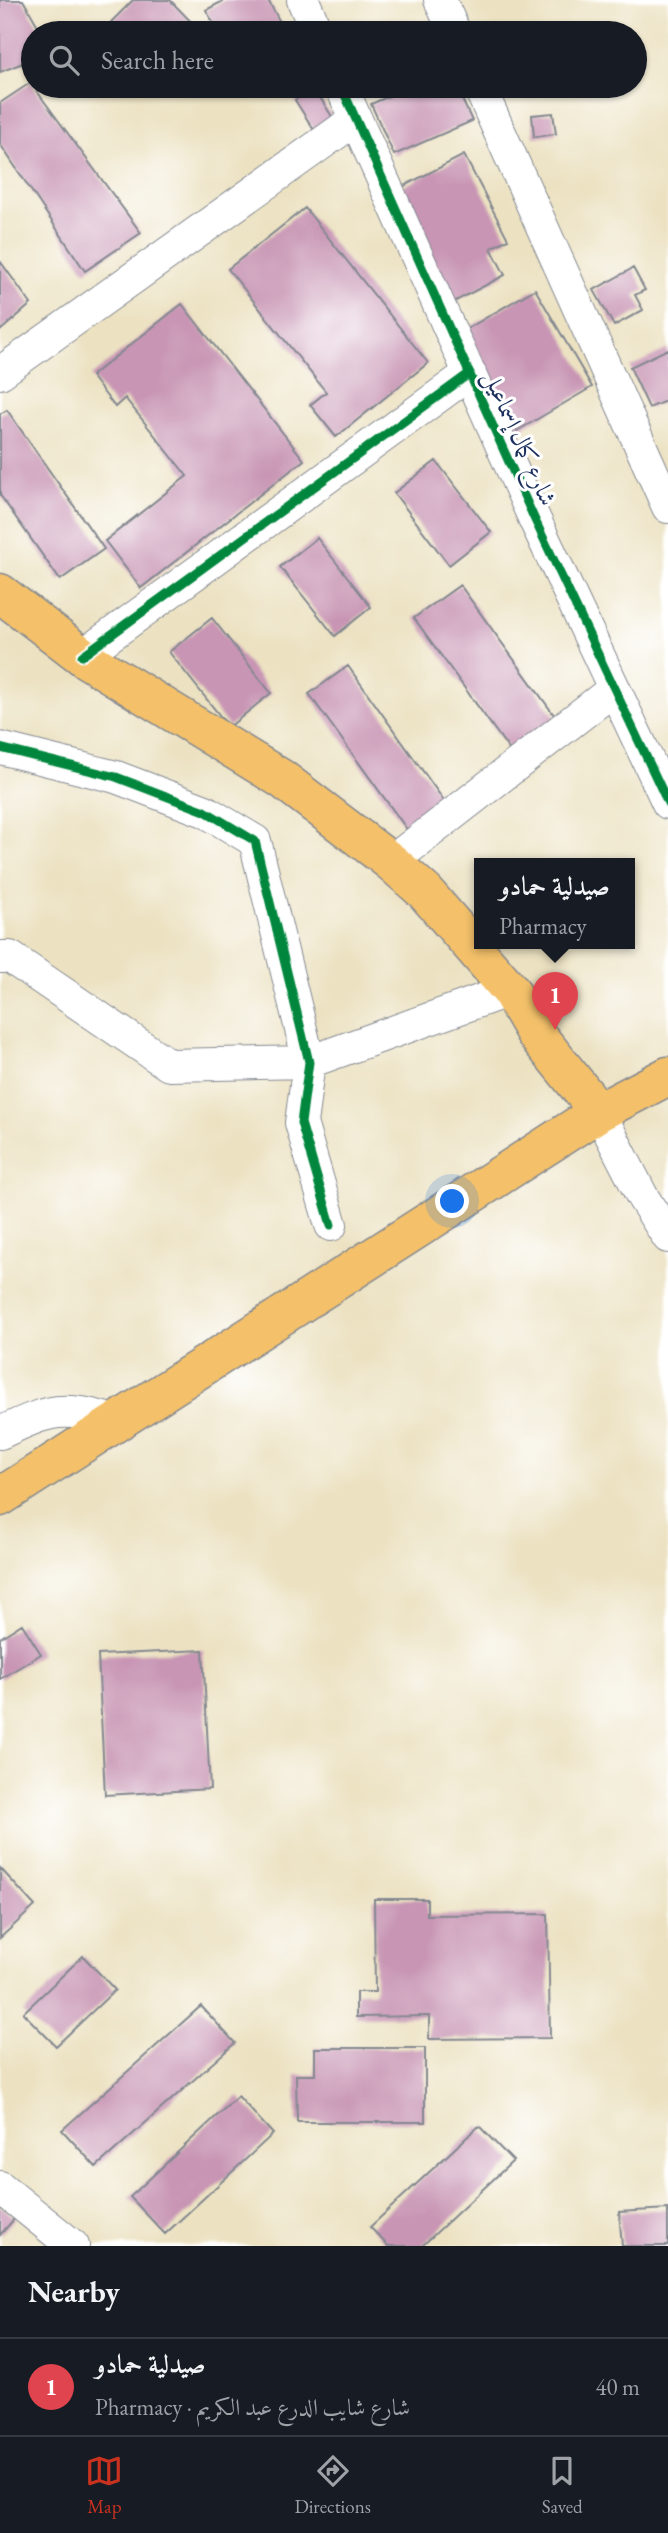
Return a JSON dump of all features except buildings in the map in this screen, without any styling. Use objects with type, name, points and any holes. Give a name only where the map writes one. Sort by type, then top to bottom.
[{"type":"main road","points":[[0,593],[82,656],[282,779],[391,862],[425,892],[474,948]]},
{"type":"main road","points":[[474,949],[510,990],[535,1033],[599,1112]]},
{"type":"main road","points":[[0,1497],[599,1112],[668,1076]]},
{"type":"street","points":[[303,0],[312,21]]},
{"type":"street","points":[[440,0],[450,21]]},
{"type":"street","name":"شارع كمال إسماعيل","points":[[346,98],[668,803]]},
{"type":"street","points":[[483,98],[668,507]]},
{"type":"street","points":[[0,373],[356,119]]},
{"type":"street","points":[[82,656],[470,373]]},
{"type":"street","points":[[391,862],[614,689]]},
{"type":"street","points":[[0,748],[116,777],[205,811],[255,841],[309,1062],[301,1123],[331,1225]]},
{"type":"street","points":[[0,957],[10,957],[169,1065],[309,1062],[510,990]]},
{"type":"street","points":[[599,1112],[642,1196],[668,1237]]},
{"type":"street","points":[[0,1433],[39,1414],[78,1409],[117,1422]]},
{"type":"street","points":[[0,2187],[73,2246]]},
{"type":"cycle path","points":[[346,98],[534,518],[668,803]]},
{"type":"cycle path","points":[[82,656],[470,373]]},
{"type":"cycle path","points":[[0,748],[116,777],[205,811],[255,841],[309,1062],[301,1123],[331,1225]]},
{"type":"place","name":"صيدلية حمادو","points":[[555,1030]]}]
